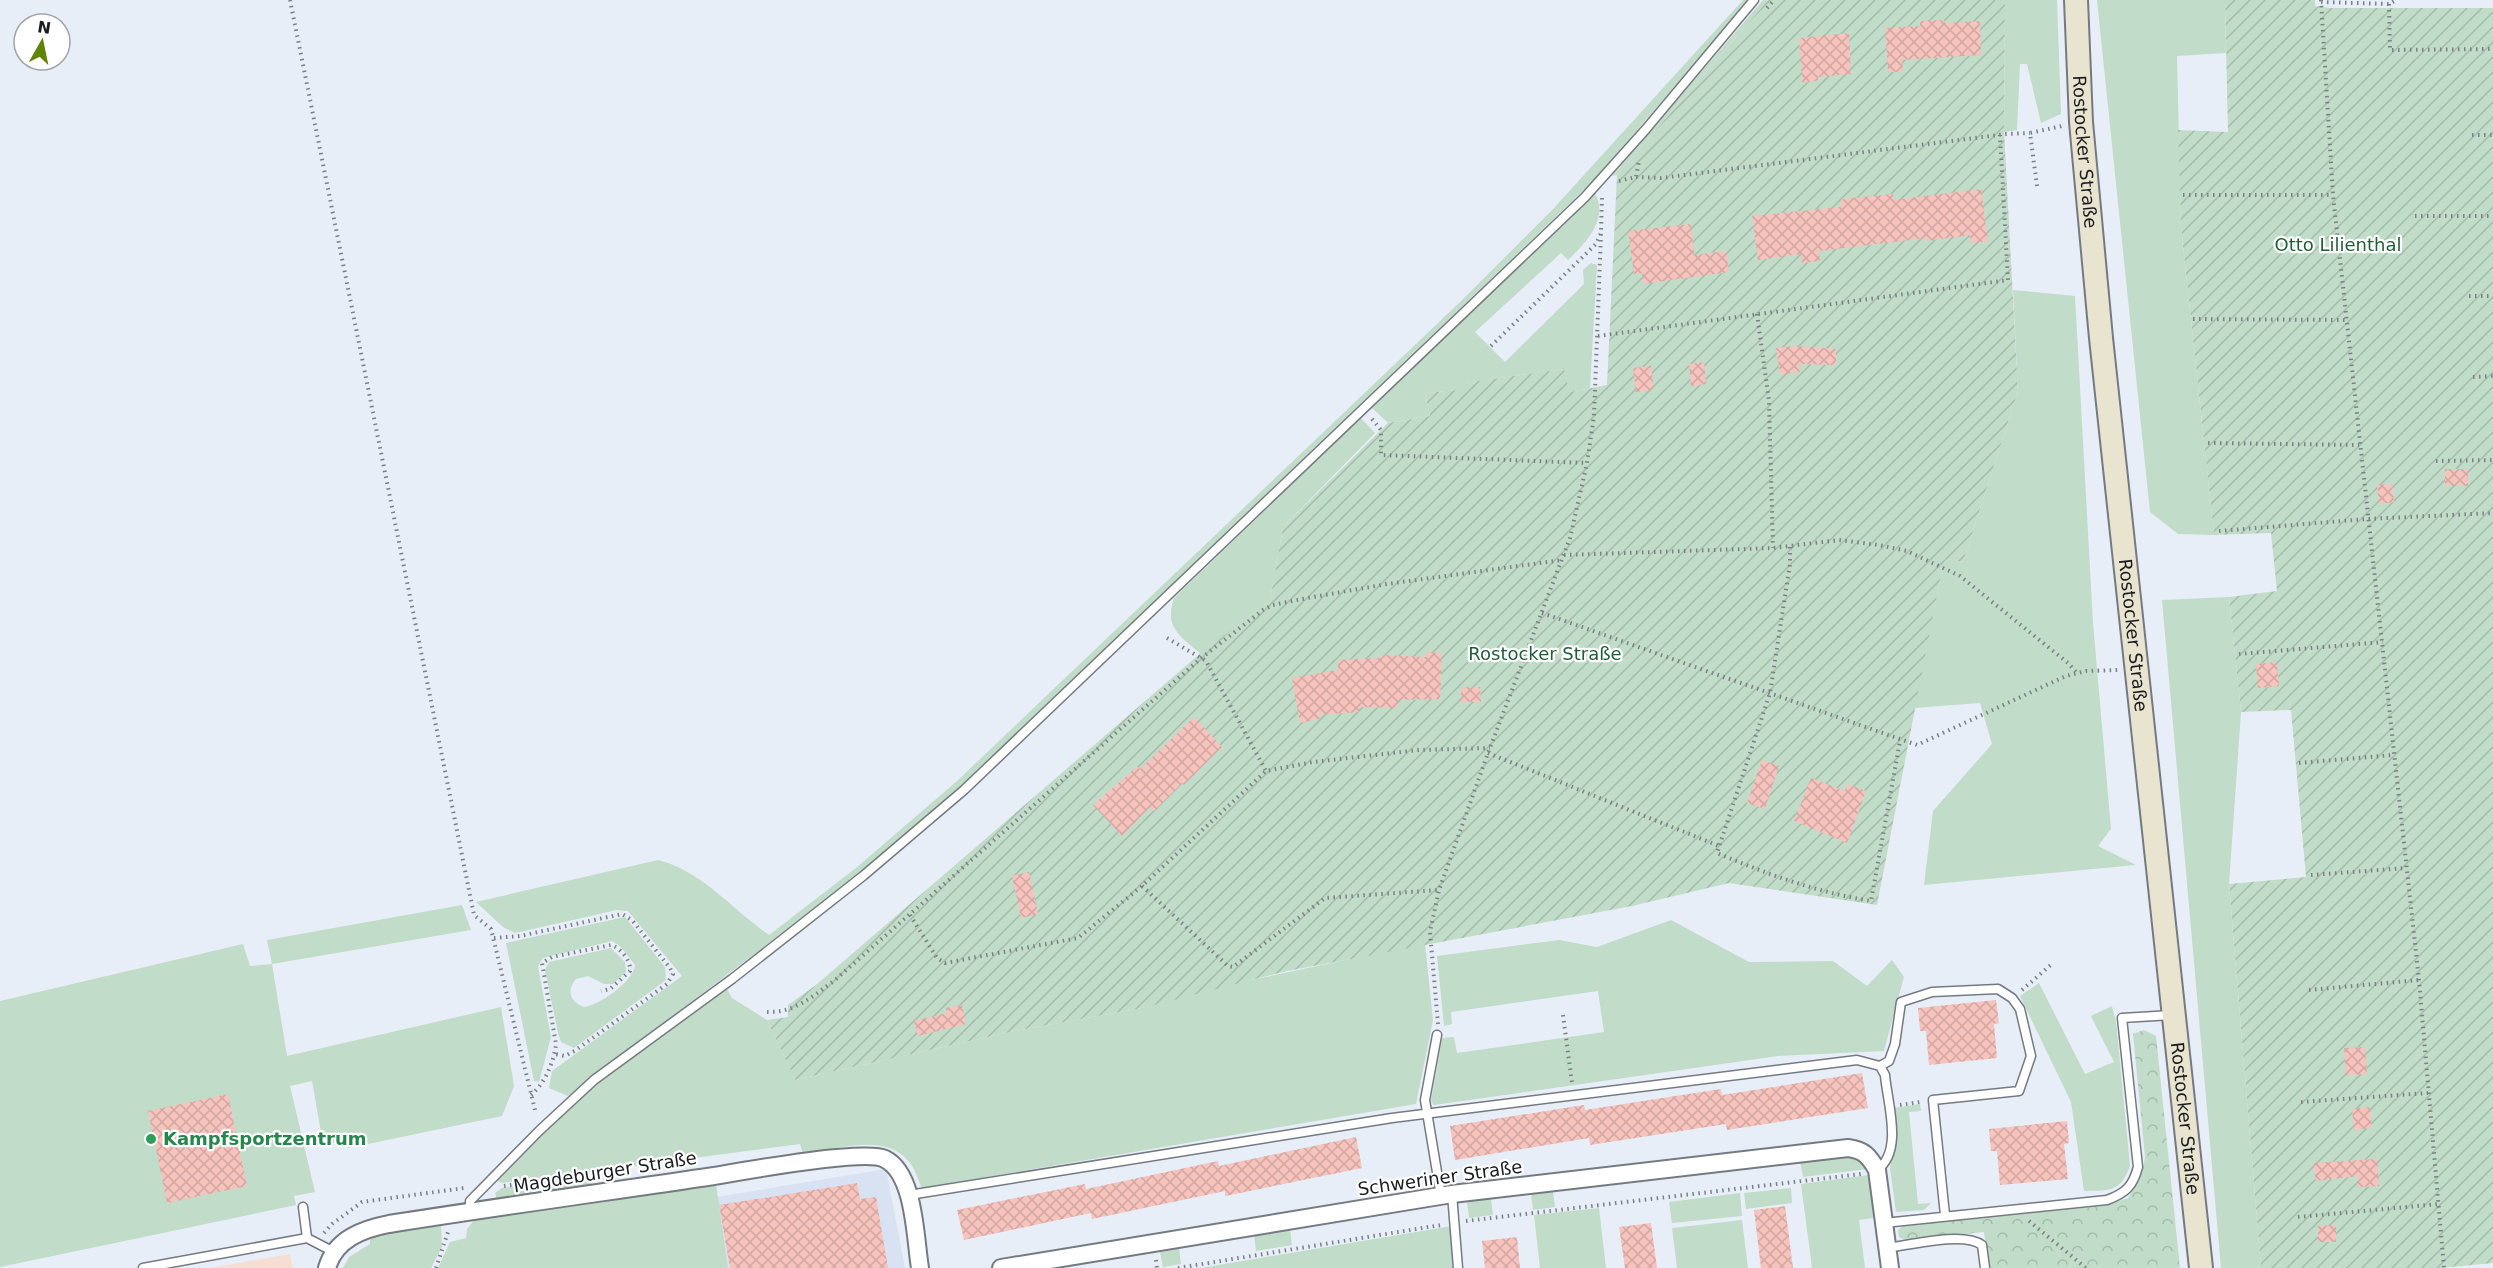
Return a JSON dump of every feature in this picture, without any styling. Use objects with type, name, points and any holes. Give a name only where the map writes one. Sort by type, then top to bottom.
[{"type":"street","name":"Rostocker Straße","points":[[2076,0],[2081,122],[2201,1268]]},
{"type":"street","name":"Schweriner Straße","points":[[1001,1268],[1446,1195],[1848,1148],[1859,1150],[1870,1157],[1877,1170]]},
{"type":"street","name":"Magdeburger Straße","points":[[334,1252],[346,1240],[374,1227],[800,1163],[873,1155],[886,1159],[900,1174],[909,1195]]},
{"type":"street","points":[[1877,1170],[1890,1268]]},
{"type":"street","points":[[909,1195],[920,1268]]},
{"type":"street","points":[[327,1268],[334,1252]]},
{"type":"lane","points":[[470,1212],[470,1201],[540,1130],[594,1080],[732,979],[854,884],[964,790],[1596,185],[1754,0]]},
{"type":"lane","points":[[909,1195],[1573,1094],[1857,1060],[1880,1066],[1889,1061],[1892,1052],[1901,1002],[1932,992],[1998,989],[2012,998],[2020,1009],[2031,1056],[2019,1091],[1933,1100],[1945,1215]]},
{"type":"lane","points":[[1883,1223],[2107,1200],[2124,1194],[2134,1182],[2138,1167],[2122,1018],[2173,1015]]},
{"type":"lane","points":[[1437,1035],[1425,1100],[1425,1115],[1446,1195],[1456,1223],[1458,1268]]},
{"type":"lane","points":[[1877,1170],[1885,1164],[1891,1146],[1884,1075],[1880,1066]]},
{"type":"lane","points":[[303,1207],[307,1238]]},
{"type":"lane","points":[[144,1268],[307,1238],[334,1252]]},
{"type":"lane","points":[[1887,1248],[1953,1239],[1975,1239],[1982,1245],[1985,1268]]},
{"type":"path","points":[[290,0],[474,915],[491,930],[494,938],[540,1130]]},
{"type":"path","points":[[2396,0],[2389,4],[2321,1],[2333,195],[2419,980],[2444,1268]]},
{"type":"path","points":[[2389,4],[2390,50],[2493,49]]},
{"type":"path","points":[[1636,177],[1661,178],[2030,133],[2081,122]]},
{"type":"path","points":[[2030,133],[2037,186]]},
{"type":"path","points":[[1598,336],[2008,280],[2000,135]]},
{"type":"path","points":[[2472,135],[2493,135]]},
{"type":"path","points":[[1437,1035],[1430,932],[1439,890],[1488,753],[1563,557],[1587,463],[1594,416],[1603,200],[1596,185]]},
{"type":"path","points":[[2183,195],[2333,195]]},
{"type":"path","points":[[2415,216],[2493,216]]},
{"type":"path","points":[[1491,346],[1596,244],[1601,233]]},
{"type":"path","points":[[2469,296],[2493,296]]},
{"type":"path","points":[[1757,314],[1769,401],[1773,548]]},
{"type":"path","points":[[2193,319],[2347,320]]},
{"type":"path","points":[[2473,377],[2493,376]]},
{"type":"path","points":[[1363,410],[1381,430],[1381,455],[1587,463]]},
{"type":"path","points":[[2208,443],[2359,445]]},
{"type":"path","points":[[2436,461],[2493,460]]},
{"type":"path","points":[[2219,531],[2367,519],[2493,513]]},
{"type":"path","points":[[767,1012],[787,1011],[806,1001],[910,915],[1200,659],[1273,604],[1563,557],[1790,547],[1839,540],[1907,551],[1944,567],[1960,576],[2068,663],[2077,673]]},
{"type":"path","points":[[1790,547],[1790,564],[1770,693],[1717,853],[1769,875],[1830,894],[1871,901],[1900,741]]},
{"type":"path","points":[[1542,613],[1917,746],[2066,676],[2077,673],[2137,669]]},
{"type":"path","points":[[1167,638],[1206,661],[1266,771]]},
{"type":"path","points":[[2239,654],[2383,642]]},
{"type":"path","points":[[910,915],[937,958],[945,963],[1078,938],[1142,886],[1266,771],[1313,762],[1419,750],[1490,748]]},
{"type":"path","points":[[1488,753],[1719,846]]},
{"type":"path","points":[[2299,763],[2393,755]]},
{"type":"path","points":[[2311,875],[2406,868]]},
{"type":"path","points":[[1142,886],[1228,966],[1233,967],[1325,898],[1439,890]]},
{"type":"path","points":[[494,938],[520,936],[622,914],[632,920],[670,968],[673,974],[668,984],[576,1050],[565,1056],[555,1054]]},
{"type":"path","points":[[531,1095],[543,1085],[555,1054],[556,1044],[542,963],[552,957],[611,945],[616,947],[630,965],[630,971],[610,989],[601,991]]},
{"type":"path","points":[[2012,998],[2053,963]]},
{"type":"path","points":[[2309,990],[2419,980]]},
{"type":"path","points":[[1563,1015],[1573,1094]]},
{"type":"path","points":[[2301,1102],[2428,1093]]},
{"type":"path","points":[[1888,1106],[1933,1100]]},
{"type":"path","points":[[1178,1268],[1456,1223],[1797,1182],[1877,1170]]},
{"type":"path","points":[[2298,1217],[2439,1204]]},
{"type":"path","points":[[2015,1209],[2086,1268]]},
{"type":"path","points":[[436,1268],[447,1242],[449,1227],[446,1215]]},
{"type":"shaded area","points":[[886,1169],[905,1268],[728,1268],[717,1197]]},
{"type":"shaded area","points":[[290,1254],[293,1268],[210,1268]]},
{"type":"green space","points":[[1743,0],[1749,0],[1594,180],[960,787],[859,874],[568,1096],[549,1088],[552,1071],[682,976],[628,911],[617,910],[515,933],[503,927],[476,902],[658,860],[674,865],[703,882],[769,935],[856,868],[957,781],[1459,303],[1553,209]]},
{"type":"green space","points":[[1763,0],[1768,0],[1617,175],[1612,176]]},
{"type":"green space","name":"Rostocker Straße","points":[[1768,0],[2005,0],[2004,131],[2018,391],[1963,562],[1947,559],[1940,580],[1877,905],[1729,883],[1632,906],[1287,971],[1142,1008],[1015,1031],[795,1080],[767,1020],[788,1017],[788,1005],[816,985],[1195,658],[1270,600],[1283,527],[1388,423],[1430,416],[1425,393],[1458,390],[1464,383],[1564,369],[1570,392],[1607,385],[1617,175]]},
{"type":"green space","points":[[2005,0],[2057,0],[2061,114],[2041,123],[2027,64],[2020,64],[2017,130],[2004,132]]},
{"type":"green space","points":[[2097,0],[2225,0],[2226,53],[2177,56],[2181,227],[2214,535],[2178,534],[2150,512]]},
{"type":"green space","name":"Otto Lilienthal","points":[[2225,0],[2315,0],[2315,6],[2330,8],[2493,8],[2493,1263],[2440,1268],[2261,1268],[2229,884],[2306,877],[2291,710],[2241,712],[2229,597],[2277,591],[2271,533],[2214,535],[2181,227],[2178,130],[2228,132]]},
{"type":"green space","points":[[1595,193],[1599,203],[1597,221],[1594,230],[1582,246],[1568,260],[1561,253],[1475,332],[1505,362],[1584,284],[1583,270],[1591,263],[1597,265],[1590,388],[1570,392],[1564,369],[1465,383],[1459,390],[1425,393],[1430,416],[1388,423],[1372,408]]},
{"type":"green space","points":[[2013,290],[2075,296],[2093,623],[2111,829],[2098,846],[2136,865],[1924,885],[1933,811],[1992,744],[1980,703],[1914,708],[1940,580],[1947,559],[1963,562],[2018,391]]},
{"type":"green space","points":[[1361,418],[1375,433],[1283,527],[1270,600],[1201,654],[1181,636],[1173,624],[1171,608],[1174,598]]},
{"type":"green space","points":[[2229,597],[2241,712],[2229,885],[2261,1268],[2221,1268],[2162,600]]},
{"type":"green space","points":[[462,905],[471,930],[272,964],[267,940]]},
{"type":"green space","points":[[625,917],[665,967],[666,980],[574,1048],[561,1042],[558,1033],[545,970],[549,962],[611,948],[625,962],[626,972],[613,984],[604,984],[588,976],[576,979],[571,987],[571,995],[575,1002],[584,1007],[614,992],[629,978],[635,965],[620,946],[612,941],[543,958],[538,966],[551,1037],[539,1082],[534,1081],[506,943]]},
{"type":"green space","points":[[1671,920],[1749,962],[1833,961],[1867,986],[1892,960],[1904,977],[1884,1051],[1778,1056],[1434,1105],[1431,1101],[1442,1038],[1454,1037],[1457,1053],[1604,1032],[1598,991],[1451,1012],[1452,1024],[1444,1026],[1437,956],[1559,940],[1597,947]]},
{"type":"green space","points":[[1425,943],[1433,1020],[1416,1104],[922,1188],[912,1165],[900,1153],[874,1145],[803,1154],[800,1144],[502,1183],[497,1181],[574,1102],[726,987],[732,998],[767,1020],[795,1080],[1015,1031],[1142,1008],[1214,988]]},
{"type":"green space","name":"Kampfsportzentrum","points":[[243,944],[250,966],[272,964],[287,1056],[501,1007],[514,1086],[502,1116],[349,1148],[322,1138],[312,1081],[290,1086],[315,1192],[294,1196],[296,1205],[0,1267],[0,1001]]},
{"type":"green space","points":[[2039,983],[2085,1074],[2114,1062],[2091,1016],[2112,1006],[2116,1021],[2130,1166],[2122,1181],[2113,1188],[2084,1191],[2071,1102],[2020,996]]},
{"type":"green space","points":[[2144,1030],[2156,1036],[2180,1268],[1989,1268],[1984,1232],[1905,1240],[1899,1237],[1898,1230],[1903,1225],[2104,1206],[2128,1198],[2142,1173],[2145,1157],[2133,1034]]},
{"type":"green space","points":[[1920,1104],[1921,1111],[1909,1112],[1918,1204],[1931,1203],[1924,1210],[1896,1212],[1890,1168],[1896,1138],[1894,1108]]},
{"type":"green space","points":[[1844,1155],[1857,1158],[1867,1169],[1803,1177],[1800,1161]]},
{"type":"green space","points":[[1869,1175],[1874,1218],[1859,1220],[1865,1268],[1812,1268],[1801,1184]]},
{"type":"green space","points":[[589,1177],[593,1187],[497,1200],[495,1193],[502,1188]]},
{"type":"green space","points":[[716,1184],[728,1268],[438,1268],[450,1242],[466,1238],[467,1229],[476,1218]]},
{"type":"green space","points":[[1791,1188],[1792,1203],[1746,1209],[1744,1193]]},
{"type":"green space","points":[[1553,1191],[1555,1207],[1533,1210],[1531,1194]]},
{"type":"green space","points":[[1740,1193],[1742,1216],[1672,1223],[1669,1202]]},
{"type":"green space","points":[[1491,1198],[1493,1215],[1469,1218],[1467,1201]]},
{"type":"green space","points":[[1599,1208],[1606,1268],[1540,1268],[1534,1215]]},
{"type":"green space","points":[[1742,1220],[1748,1268],[1677,1268],[1672,1228]]},
{"type":"green space","points":[[441,1224],[442,1247],[431,1268],[343,1268],[349,1257],[370,1244],[370,1237]]},
{"type":"green space","points":[[1452,1226],[1453,1268],[1201,1268]]},
{"type":"green space","points":[[1290,1229],[1292,1245],[1256,1251],[1254,1235]]},
{"type":"green space","points":[[1179,1248],[1181,1264],[1163,1267],[1160,1252]]},
{"type":"building","points":[[1944,20],[1945,23],[1980,21],[1981,55],[1902,60],[1903,72],[1888,72],[1885,28],[1920,26],[1920,21]]},
{"type":"building","points":[[1849,33],[1851,74],[1818,77],[1818,81],[1802,82],[1799,38]]},
{"type":"building","points":[[1981,189],[1988,241],[1971,243],[1970,235],[1926,241],[1926,238],[1819,251],[1820,261],[1802,263],[1801,254],[1758,260],[1752,216],[1841,207],[1840,201],[1844,199],[1893,194],[1894,200]]},
{"type":"building","points":[[1691,224],[1694,255],[1726,251],[1729,272],[1643,284],[1642,273],[1634,274],[1628,231]]},
{"type":"building","points":[[1795,346],[1836,349],[1836,365],[1799,364],[1800,372],[1780,375],[1776,348]]},
{"type":"building","points":[[1704,362],[1706,384],[1691,386],[1689,364]]},
{"type":"building","points":[[1651,366],[1654,389],[1636,392],[1633,368]]},
{"type":"building","points":[[2445,469],[2468,469],[2468,486],[2445,486]]},
{"type":"building","points":[[2392,484],[2394,502],[2379,504],[2377,485]]},
{"type":"building","points":[[1426,652],[1442,653],[1440,699],[1398,700],[1398,708],[1359,707],[1359,712],[1319,715],[1320,719],[1300,723],[1292,678],[1338,670],[1338,660],[1381,658],[1381,655],[1426,657]]},
{"type":"building","points":[[2277,662],[2279,686],[2258,688],[2256,664]]},
{"type":"building","points":[[1461,687],[1480,687],[1481,702],[1461,702]]},
{"type":"building","points":[[1194,717],[1222,747],[1184,785],[1182,783],[1154,811],[1150,807],[1122,836],[1093,805],[1138,766],[1140,769]]},
{"type":"building","points":[[1762,760],[1779,766],[1765,809],[1747,803]]},
{"type":"building","points":[[1811,778],[1845,791],[1847,784],[1866,791],[1847,843],[1794,821]]},
{"type":"building","points":[[1029,872],[1038,914],[1021,918],[1012,876]]},
{"type":"building","points":[[1996,1000],[1999,1023],[1994,1024],[1997,1058],[1929,1065],[1926,1031],[1920,1031],[1918,1008]]},
{"type":"building","points":[[962,1005],[966,1024],[918,1036],[914,1021],[947,1013],[946,1008]]},
{"type":"building","points":[[2365,1047],[2367,1074],[2346,1075],[2344,1048]]},
{"type":"building","points":[[1862,1073],[1868,1108],[1727,1130],[1726,1124],[1590,1145],[1589,1138],[1455,1160],[1450,1126],[1584,1105],[1585,1110],[1721,1089],[1722,1095]]},
{"type":"building","points":[[228,1094],[247,1186],[167,1203],[148,1111]]},
{"type":"building","points":[[2370,1107],[2372,1128],[2354,1130],[2352,1109]]},
{"type":"building","points":[[2067,1121],[2069,1143],[2064,1144],[2068,1179],[2000,1185],[1997,1151],[1991,1151],[1989,1129]]},
{"type":"building","points":[[1356,1137],[1362,1168],[1225,1196],[1225,1191],[1092,1219],[1091,1213],[964,1240],[957,1210],[1085,1184],[1086,1189],[1218,1161],[1219,1166]]},
{"type":"building","points":[[2377,1159],[2379,1186],[2358,1187],[2358,1176],[2316,1181],[2313,1163]]},
{"type":"building","points":[[857,1183],[860,1199],[876,1197],[888,1268],[730,1268],[719,1205]]},
{"type":"building","points":[[1785,1206],[1793,1268],[1761,1268],[1754,1210]]},
{"type":"building","points":[[1651,1223],[1657,1268],[1625,1268],[1619,1227]]},
{"type":"building","points":[[2336,1225],[2336,1242],[2318,1242],[2318,1226]]},
{"type":"building","points":[[1517,1237],[1520,1268],[1485,1268],[1482,1241]]},
{"type":"place","name":"Kampfsportzentrum","points":[[151,1139]]}]
